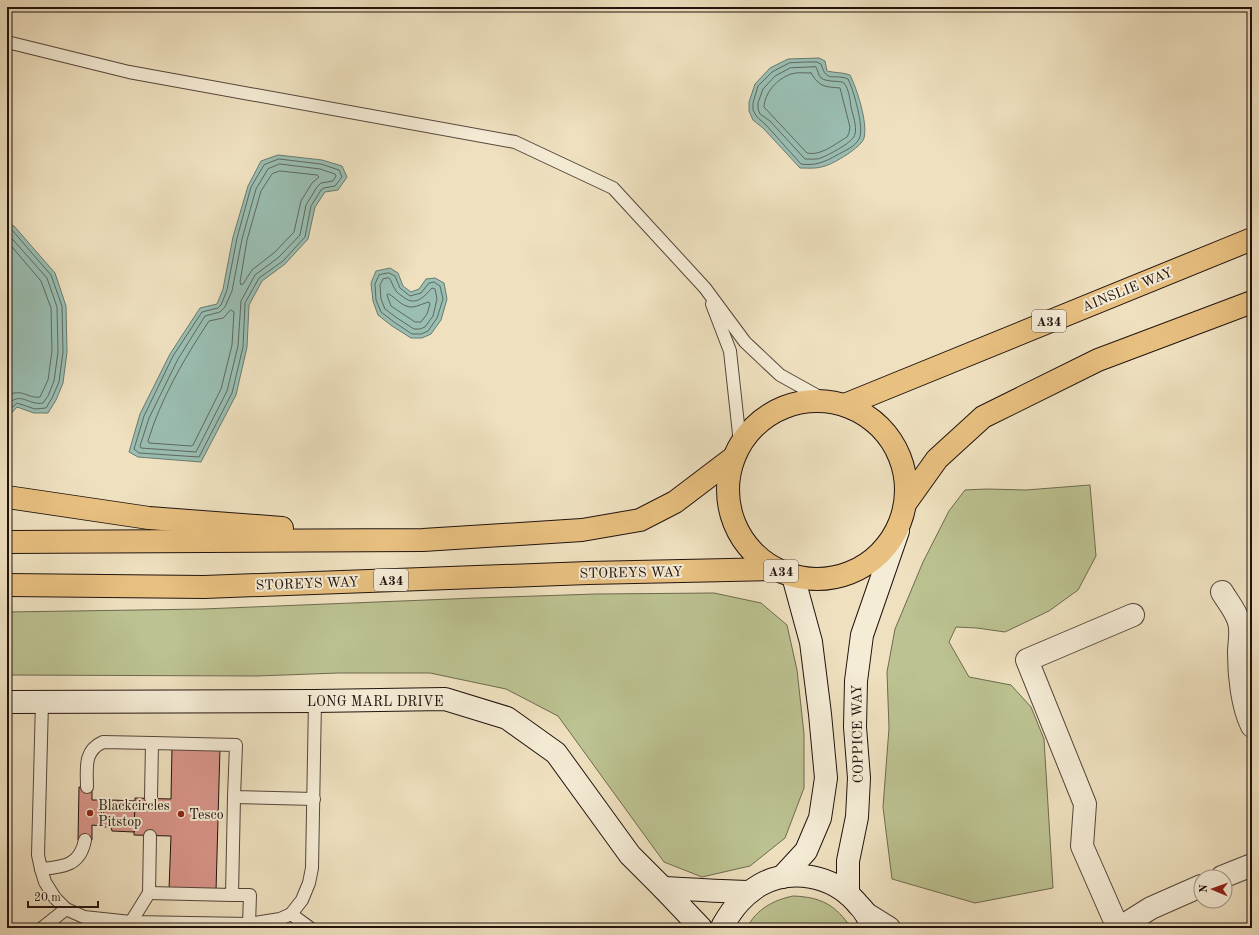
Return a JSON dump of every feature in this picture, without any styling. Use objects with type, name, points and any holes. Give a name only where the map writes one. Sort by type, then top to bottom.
[{"type":"highway","name":"AINSLIE WAY","points":[[847,404],[1252,239]]},
{"type":"highway","name":"A34","points":[[737,451],[728,490],[734,522],[750,549],[784,573],[824,579],[853,572],[879,556],[898,531],[907,501],[937,459],[983,417],[1098,360],[1252,302]]},
{"type":"highway","name":"A34","points":[[7,542],[423,540],[582,530],[640,520],[675,502],[737,451],[762,418],[792,403],[825,400],[847,404],[881,426],[902,460],[907,501]]},
{"type":"highway","points":[[7,497],[149,518],[423,540]]},
{"type":"highway","name":"STOREYS WAY","points":[[7,585],[204,587],[580,573],[784,573]]},
{"type":"street","name":"COPPICE WAY","points":[[848,894],[848,861],[857,817],[859,778],[855,727],[856,681],[862,635],[898,531]]},
{"type":"street","points":[[782,877],[806,851],[820,818],[826,778],[820,714],[810,642],[784,573]]},
{"type":"street","points":[[1222,592],[1240,623],[1239,653],[1241,684],[1249,720],[1252,726]]},
{"type":"street","points":[[1133,615],[1027,660],[1084,804],[1082,846],[1119,928],[1152,908],[1193,890]]},
{"type":"street","name":"LONG MARL DRIVE","points":[[7,702],[445,699],[507,718],[556,753],[630,855],[664,888],[701,928]]},
{"type":"street","points":[[1233,873],[1252,865]]},
{"type":"street","points":[[722,928],[735,905],[761,884],[782,877],[805,876],[828,882],[848,894],[869,920],[889,928]]},
{"type":"street","points":[[664,888],[722,892],[750,892]]},
{"type":"lane","points":[[7,42],[129,72],[515,142],[613,188],[705,288],[745,342],[780,375],[825,400]]},
{"type":"lane","points":[[705,288],[730,351],[737,451]]},
{"type":"lane","points":[[42,702],[38,855],[40,869],[45,882],[55,898],[66,909],[84,917],[138,924],[267,924],[291,914],[302,900],[310,883],[312,868],[316,701]]},
{"type":"lane","points":[[86,787],[87,760],[91,751],[96,745],[103,742],[236,745],[232,895]]},
{"type":"lane","points":[[151,798],[152,743]]},
{"type":"lane","points":[[234,796],[314,799]]},
{"type":"lane","points":[[138,924],[149,893],[150,836]]},
{"type":"lane","points":[[40,869],[58,868],[68,865],[75,860],[82,851],[85,840]]},
{"type":"lane","points":[[149,893],[250,895],[249,924]]},
{"type":"lane","points":[[42,928],[66,909]]},
{"type":"lane","points":[[291,914],[310,928]]},
{"type":"green space","points":[[1090,485],[1096,556],[1078,590],[1049,611],[1005,632],[956,627],[949,642],[969,677],[1011,685],[1031,707],[1044,739],[1053,888],[975,903],[892,879],[883,807],[889,728],[887,672],[895,629],[923,562],[949,511],[965,490],[1026,490]]},
{"type":"green space","points":[[714,593],[761,603],[787,625],[797,670],[804,734],[804,788],[785,838],[750,866],[702,877],[664,862],[558,716],[506,689],[430,673],[338,673],[257,676],[7,675],[7,612],[203,609],[596,594]]},
{"type":"green space","points":[[793,896],[820,900],[840,913],[851,928],[747,928],[755,916],[766,906]]},
{"type":"water","points":[[819,58],[825,61],[827,71],[850,75],[859,97],[863,115],[865,132],[864,138],[862,142],[853,150],[829,165],[816,168],[800,168],[763,128],[753,120],[749,111],[749,102],[755,84],[770,68],[788,59]]},
{"type":"water","points":[[278,155],[322,160],[342,166],[347,177],[338,190],[325,192],[315,207],[308,239],[285,264],[262,281],[249,305],[247,347],[236,395],[201,462],[138,457],[129,452],[140,414],[170,354],[200,308],[217,304],[223,289],[233,237],[248,186],[261,161]]},
{"type":"water","points":[[7,223],[14,226],[55,273],[66,306],[67,352],[63,383],[56,400],[48,413],[34,413],[17,407],[7,418]]},
{"type":"water","points":[[390,268],[398,273],[403,286],[411,292],[419,289],[426,279],[435,278],[444,283],[447,299],[441,320],[431,334],[422,338],[411,338],[378,315],[373,301],[371,283],[376,271]]},
{"type":"building","points":[[172,746],[220,748],[216,891],[169,890],[171,836],[134,835],[135,798],[171,799]]},
{"type":"building","name":"Blackcircles Pitstop","points":[[79,787],[92,787],[92,800],[102,800],[101,826],[92,825],[92,840],[78,840]]},
{"type":"building","points":[[112,800],[135,801],[134,832],[112,831],[111,827],[103,827],[104,805],[112,805]]},
{"type":"place","name":"Blackcircles Pitstop","points":[[90,813]]},
{"type":"place","name":"Tesco","points":[[181,814]]}]
